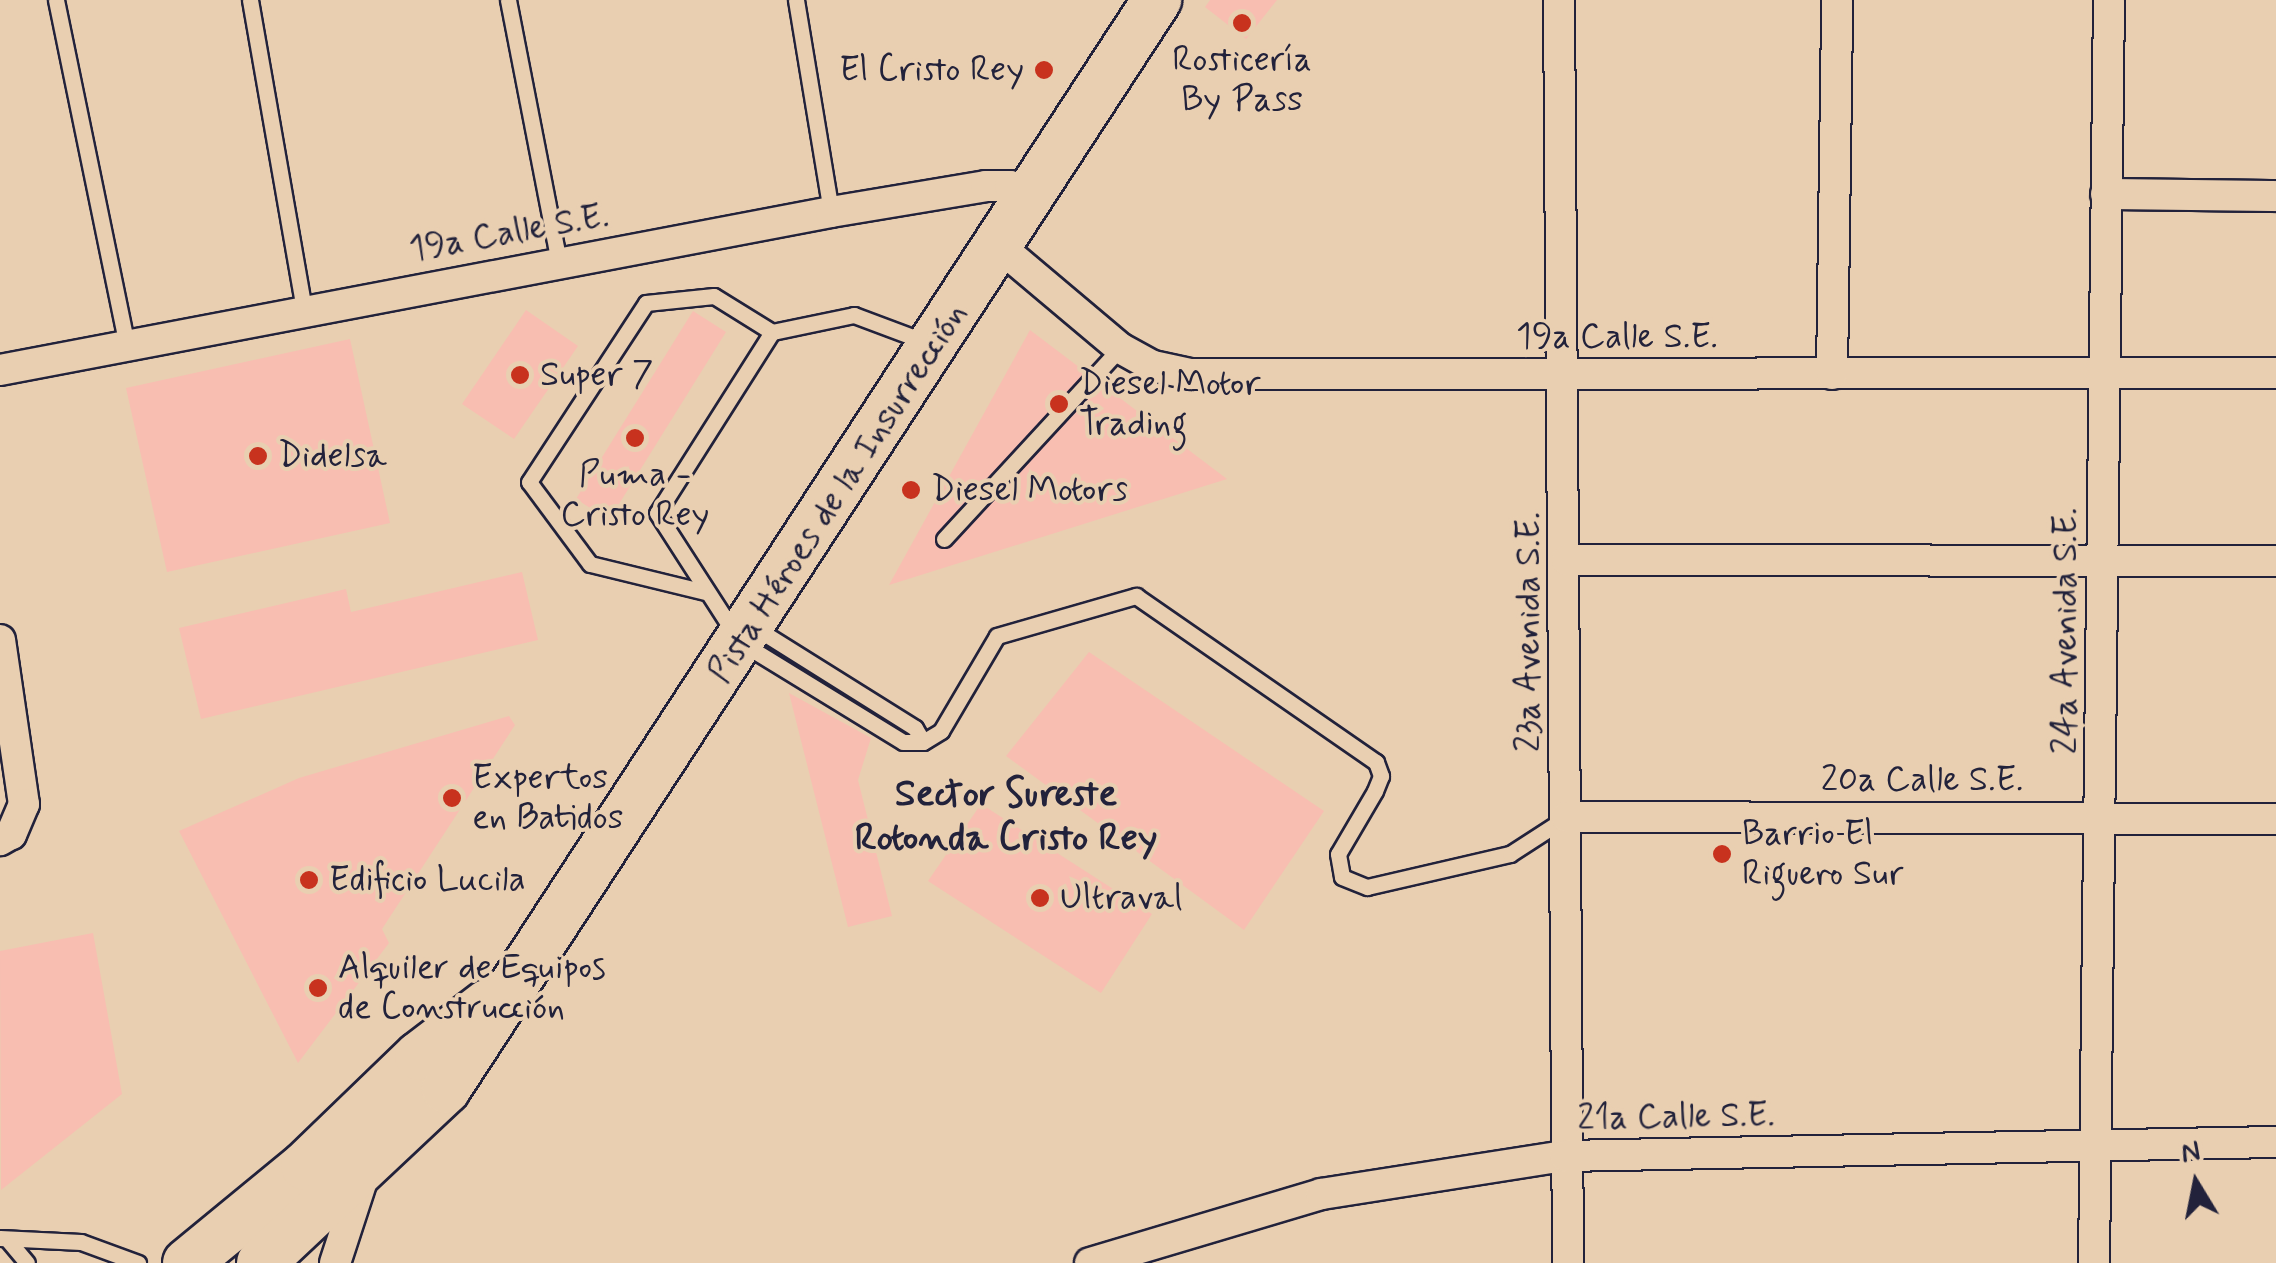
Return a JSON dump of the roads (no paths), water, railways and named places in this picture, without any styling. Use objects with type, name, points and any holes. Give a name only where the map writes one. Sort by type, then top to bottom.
[{"type":"main road","name":"Pista Héroes de la Insurrección","points":[[260,1263],[446,1089],[739,630],[936,346],[1158,0]]},
{"type":"main road","name":"Pista Héroes de la Insurrección","points":[[187,1263],[305,1166],[419,1056],[513,984]]},
{"type":"street","name":"23a Avenida S.E.","points":[[1559,0],[1566,374],[1568,1263]]},
{"type":"street","points":[[1832,374],[1837,0]]},
{"type":"street","name":"24a Avenida S.E.","points":[[2094,1263],[2103,818],[2108,0]]},
{"type":"street","name":"19a Calle S.E.","points":[[0,370],[304,309],[831,212],[986,186],[1010,186],[1032,196]]},
{"type":"street","points":[[2106,194],[2276,196]]},
{"type":"street","name":"19a Calle S.E.","points":[[1000,246],[1120,348],[1153,366],[1191,374],[2276,372]]},
{"type":"street","points":[[1566,560],[2276,561]]},
{"type":"street","points":[[0,640],[24,804],[6,837]]},
{"type":"street","name":"20a Calle S.E.","points":[[1567,817],[2276,820]]},
{"type":"street","name":"21a Calle S.E.","points":[[1090,1263],[1321,1194],[1565,1156],[2276,1142]]},
{"type":"street","points":[[336,1263],[367,1164]]},
{"type":"lane","points":[[56,0],[127,347]]},
{"type":"lane","points":[[250,0],[304,309]]},
{"type":"lane","points":[[508,0],[559,262]]},
{"type":"lane","points":[[796,0],[831,212]]},
{"type":"lane","points":[[706,592],[590,564],[529,482],[646,302],[714,296],[772,332],[854,315],[936,346]]},
{"type":"lane","points":[[772,332],[658,513],[706,592],[739,630],[904,742],[923,742],[941,732],[998,636],[1136,596],[1376,762],[1381,776],[1375,791],[1338,854],[1342,877],[1367,887],[1510,854],[1567,817]]},
{"type":"lane","points":[[944,539],[1120,348]]},
{"type":"lane","points":[[4,1238],[27,1263]]},
{"type":"lane","points":[[4,1238],[82,1242],[138,1263]]},
{"type":"place","name":"Rosticería By Pass","points":[[1242,23]]},
{"type":"place","name":"El Cristo Rey","points":[[1044,70]]},
{"type":"place","name":"Super 7","points":[[520,375]]},
{"type":"place","name":"Diesel Motor Trading","points":[[1059,404]]},
{"type":"place","name":"Puma - Cristo Rey","points":[[635,438]]},
{"type":"place","name":"Didelsa","points":[[258,456]]},
{"type":"place","name":"Diesel Motors","points":[[911,490]]},
{"type":"place","name":"Expertos en Batidos","points":[[452,798]]},
{"type":"place","name":"Barrio El Riguero Sur","points":[[1722,854]]},
{"type":"place","name":"Edificio Lucila","points":[[309,880]]},
{"type":"place","name":"Ultraval","points":[[1040,898]]},
{"type":"place","name":"Alquiler de Equipos de Construcción","points":[[318,988]]},
{"type":"district","name":"Sector Sureste Rotonda Cristo Rey","points":[[1006,817]]}]
